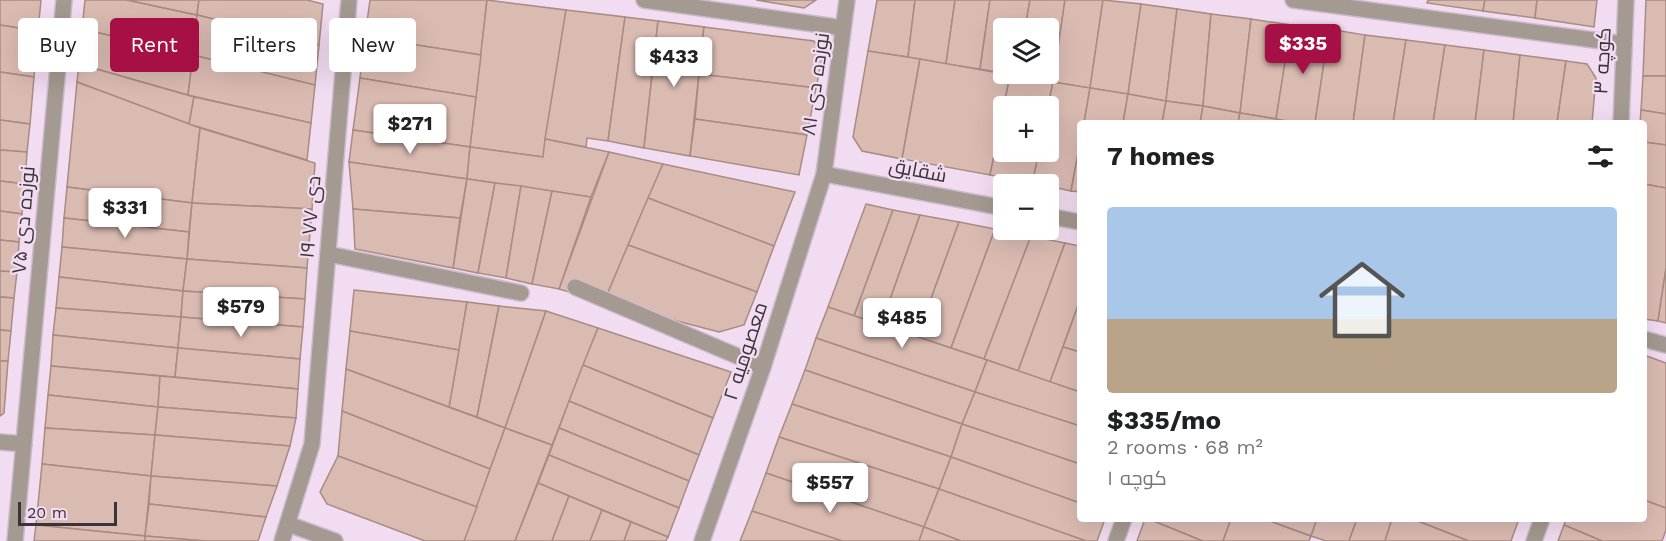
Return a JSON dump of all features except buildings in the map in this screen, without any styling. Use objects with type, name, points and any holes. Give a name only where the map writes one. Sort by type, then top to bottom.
[{"type":"street","name":"نوزده دی ۷۵","points":[[15,541],[63,0]]},
{"type":"street","name":"۱۹ دی ۷۷","points":[[282,541],[312,444],[349,0]]},
{"type":"street","points":[[644,0],[843,28]]},
{"type":"street","name":"نوزده دی ۸۱","points":[[824,174],[847,0]]},
{"type":"street","points":[[1293,0],[1624,44]]},
{"type":"street","name":"کوچه ۳","points":[[1621,120],[1626,0]]},
{"type":"street","name":"شقایق","points":[[824,174],[993,206]]},
{"type":"street","name":"معصومیه ۲","points":[[702,541],[763,367],[824,174]]},
{"type":"street","points":[[1059,218],[1077,221]]},
{"type":"street","points":[[328,254],[520,292]]},
{"type":"street","points":[[574,287],[763,367]]},
{"type":"street","points":[[1647,340],[1666,345]]},
{"type":"street","points":[[0,442],[24,444]]},
{"type":"street","points":[[1116,541],[1123,522]]},
{"type":"street","points":[[1534,541],[1541,522]]},
{"type":"street","points":[[288,524],[335,541]]}]
